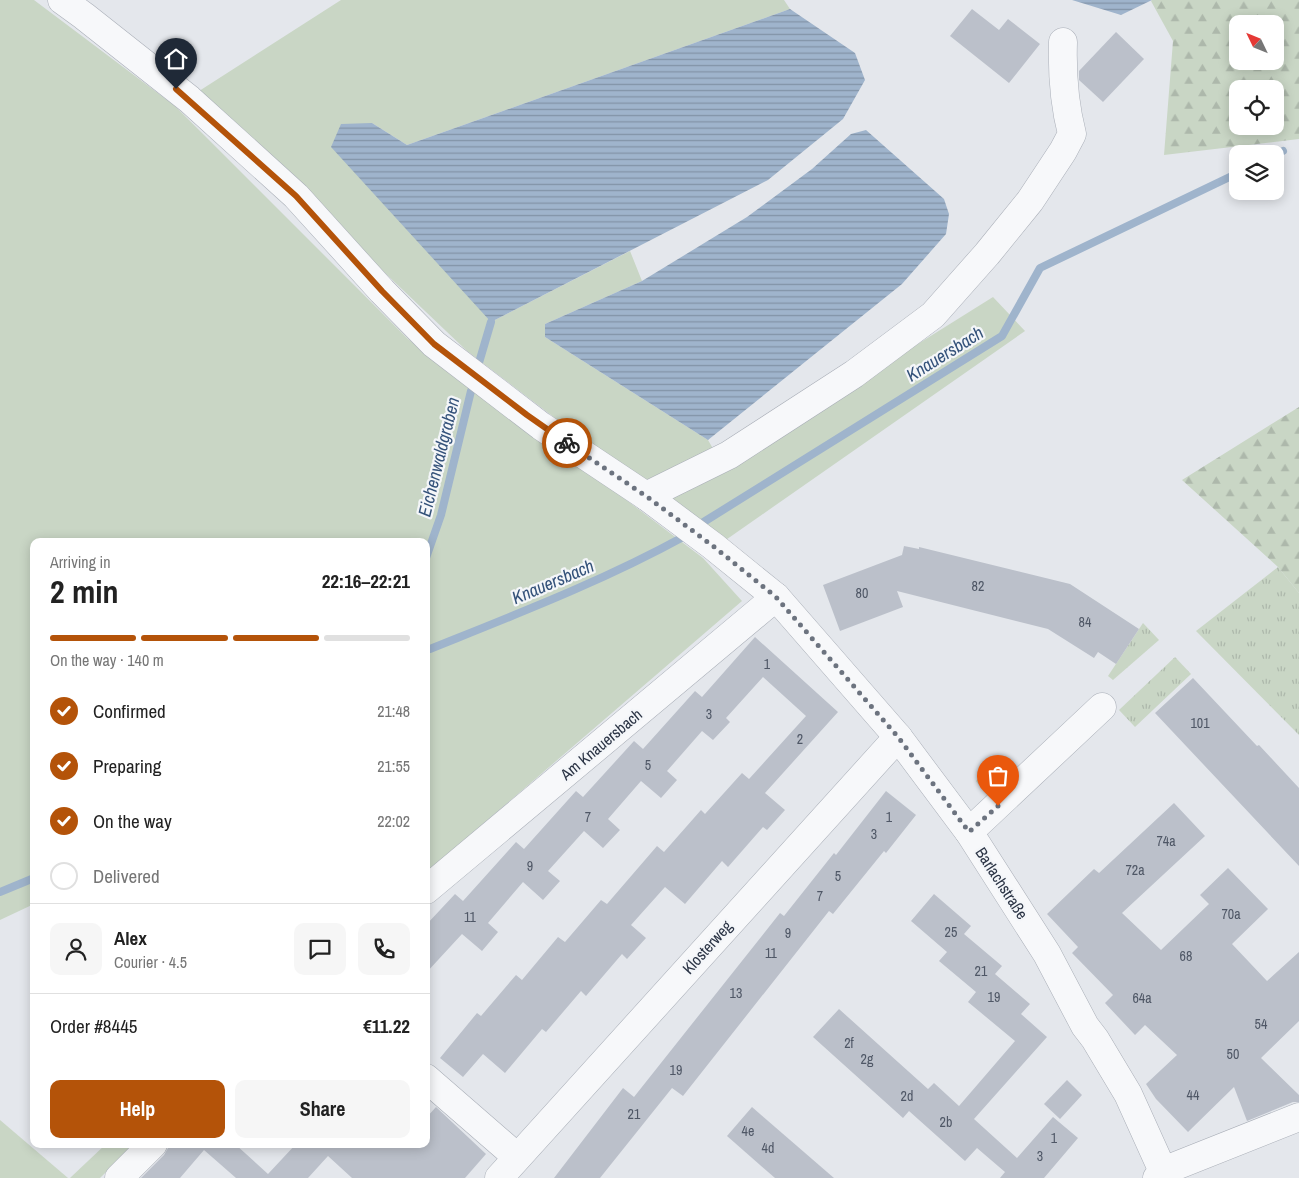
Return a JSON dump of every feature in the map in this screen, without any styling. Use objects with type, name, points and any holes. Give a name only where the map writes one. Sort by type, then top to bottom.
[{"type":"street","name":"Barlachstraße","points":[[62,0],[188,99],[296,196],[382,291],[434,344],[541,426],[646,496],[713,546],[776,597],[898,737],[969,832],[1047,954],[1085,1026],[1096,1039],[1128,1094],[1162,1176]]},
{"type":"street","points":[[646,496],[729,454],[854,374],[933,315],[987,254],[1030,201],[1064,151],[1072,134],[1066,113],[1062,74],[1063,42]]},
{"type":"street","name":"Am Knauersbach","points":[[430,887],[776,597]]},
{"type":"street","points":[[969,832],[1102,707]]},
{"type":"street","name":"Klosterweg","points":[[499,1178],[898,737]]},
{"type":"street","points":[[430,1081],[517,1157]]},
{"type":"street","points":[[1162,1176],[1299,1117]]},
{"type":"street","points":[[119,1178],[149,1148]]},
{"type":"green space","points":[[0,0],[34,0],[175,106],[408,339],[559,449],[703,558],[742,601],[430,870],[430,538],[30,538],[30,906],[0,920]]},
{"type":"green space","points":[[341,0],[784,0],[790,9],[407,145],[372,123],[491,322],[630,251],[642,281],[545,324],[545,337],[708,440],[723,466],[993,297],[1025,331],[720,544],[467,351],[196,93]]},
{"type":"green space","points":[[1152,0],[1299,0],[1299,139],[1248,145],[1229,145],[1229,147],[1164,155],[1173,41]]},
{"type":"green space","points":[[1299,407],[1299,593],[1278,567],[1182,480]]},
{"type":"green space","points":[[1278,567],[1299,593],[1299,735],[1196,631]]},
{"type":"green space","points":[[1143,623],[1159,640],[1113,680],[1108,676]]},
{"type":"green space","points":[[1175,657],[1191,674],[1135,727],[1119,710]]},
{"type":"green space","points":[[998,760],[1012,775],[990,798],[976,781]]},
{"type":"green space","points":[[0,1120],[30,1146],[30,1148],[33,1148],[68,1178],[0,1178]]},
{"type":"green space","points":[[102,1148],[131,1148],[100,1178],[70,1178]]},
{"type":"water","points":[[1072,0],[1152,0],[1121,15]]},
{"type":"water","points":[[790,9],[855,53],[865,80],[843,119],[768,180],[491,322],[331,147],[341,124],[372,123],[407,145]]},
{"type":"water","points":[[866,130],[944,199],[949,214],[946,234],[902,284],[708,440],[545,337],[545,324],[642,281],[747,217],[812,169],[851,134]]},
{"type":"building","points":[[972,9],[999,30],[1008,19],[1040,44],[1009,83],[950,36]]},
{"type":"building","points":[[1116,32],[1144,59],[1103,102],[1079,80],[1079,71]]},
{"type":"building","points":[[904,546],[919,549],[919,547],[1070,584],[1139,629],[1116,664],[1098,652],[1094,658],[1048,629],[897,591],[903,607],[840,631],[823,585],[902,555]]},
{"type":"building","points":[[755,637],[838,712],[765,793],[785,810],[767,830],[763,827],[728,867],[722,861],[685,904],[665,887],[631,925],[646,938],[627,959],[622,954],[586,996],[581,991],[546,1032],[542,1029],[505,1073],[483,1054],[463,1077],[440,1058],[477,1013],[481,1016],[516,975],[522,980],[558,937],[565,942],[601,900],[607,904],[657,846],[664,852],[701,810],[705,814],[742,773],[749,779],[806,716],[763,677],[726,718],[730,722],[713,740],[702,731],[667,771],[677,780],[661,798],[641,781],[608,819],[620,830],[603,848],[584,831],[548,871],[560,881],[543,900],[523,882],[488,923],[498,932],[482,951],[462,934],[430,969],[430,921],[455,894],[463,901],[516,842],[524,849],[576,791],[583,797],[634,741],[643,749],[695,691],[702,697]]},
{"type":"building","points":[[1193,678],[1299,788],[1299,866],[1155,713]]},
{"type":"building","points":[[886,791],[916,815],[833,914],[829,911],[683,1096],[672,1088],[600,1178],[554,1178],[623,1088],[634,1097],[780,913],[784,916],[834,853],[836,855]]},
{"type":"building","points":[[1174,803],[1205,836],[1122,913],[1161,950],[1209,904],[1200,895],[1228,868],[1268,909],[1232,944],[1267,981],[1299,952],[1299,1021],[1261,1058],[1299,1095],[1299,1102],[1293,1102],[1247,1121],[1234,1087],[1188,1132],[1156,1099],[1146,1084],[1177,1055],[1145,1025],[1135,1035],[1105,1003],[1113,995],[1072,953],[1078,947],[1047,914],[1094,869],[1099,873]]},
{"type":"building","points":[[934,894],[971,926],[964,934],[1002,966],[995,974],[1030,1004],[1021,1014],[1047,1037],[974,1119],[1017,1158],[1053,1117],[1078,1138],[1044,1178],[1000,1178],[1005,1172],[977,1148],[965,1161],[909,1111],[903,1118],[813,1037],[839,1009],[928,1089],[934,1083],[959,1106],[1015,1041],[968,1002],[976,992],[939,961],[947,952],[911,921]]},
{"type":"building","points":[[1067,1080],[1082,1095],[1060,1119],[1044,1104]]},
{"type":"building","points":[[436,1107],[486,1154],[465,1178],[352,1178],[328,1156],[308,1178],[236,1178],[204,1150],[180,1178],[141,1178],[164,1155],[168,1148],[239,1148],[268,1174],[292,1148],[430,1148],[430,1114]]},
{"type":"building","points":[[752,1107],[834,1178],[775,1178],[727,1136]]},
{"type":"waterway","name":"Knauersbach","points":[[702,523],[1002,336],[1040,268],[1229,177]]},
{"type":"waterway","name":"Eichenwaldgraben","points":[[478,366],[491,322]]},
{"type":"waterway","name":"Eichenwaldgraben","points":[[430,547],[441,515],[471,391]]},
{"type":"waterway","name":"Knauersbach","points":[[430,649],[527,610],[623,568],[685,536]]},
{"type":"waterway","name":"Eichenwaldgraben","points":[[0,892],[30,880]]},
{"type":"way so far","points":[[567,443],[646,496],[713,546],[776,597],[898,737],[969,832],[998,806]]},
{"type":"route","points":[[176,89],[296,196],[382,291],[434,344],[541,426],[567,443]]}]
